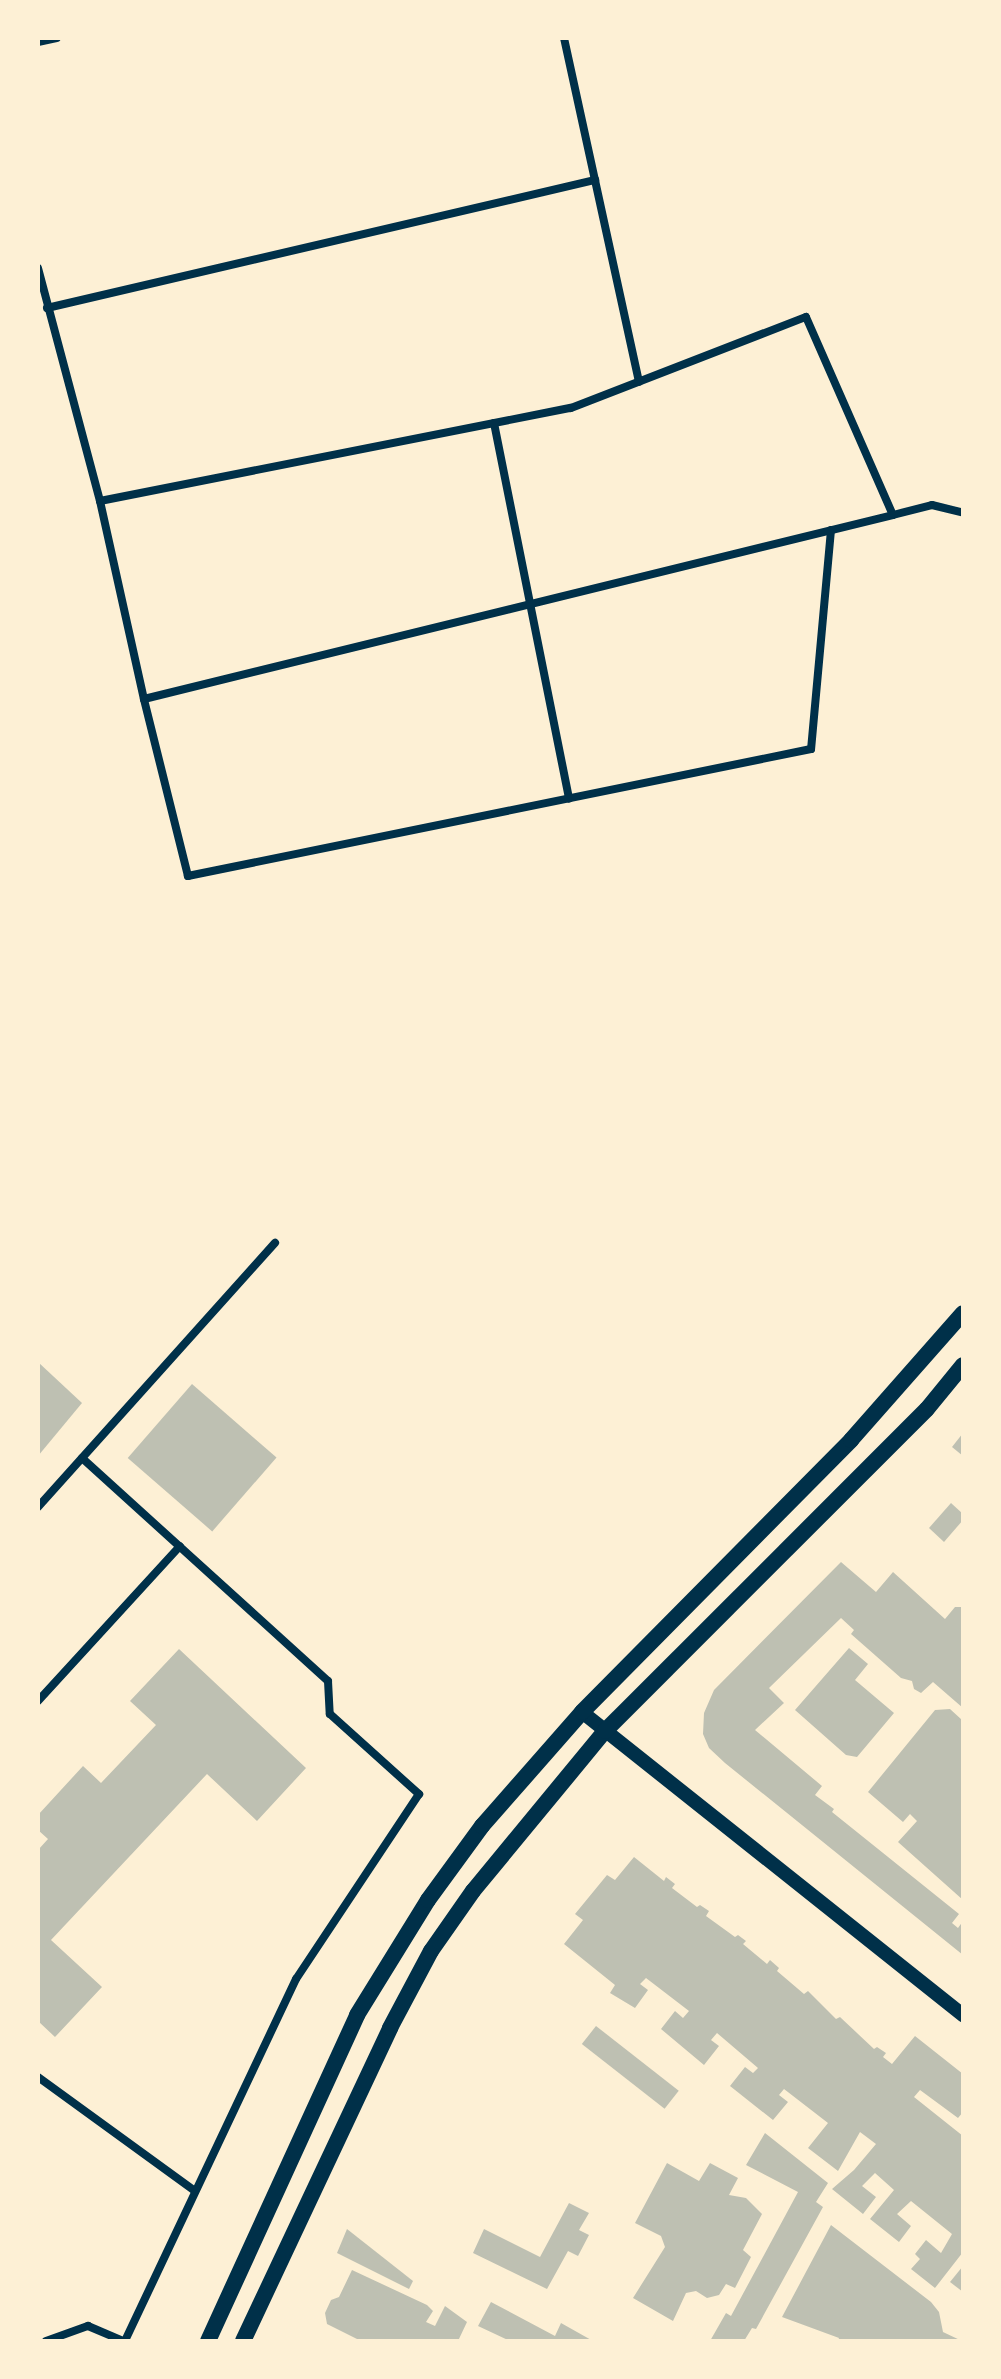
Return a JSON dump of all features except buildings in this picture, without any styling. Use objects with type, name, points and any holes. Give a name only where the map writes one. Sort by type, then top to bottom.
[{"type":"main road","points":[[208,2341],[357,2015],[385,1964],[482,1826],[582,1712],[851,1440],[963,1313]]},
{"type":"main road","points":[[243,2341],[349,2112],[431,1951],[531,1817],[605,1731],[927,1409],[963,1365]]},
{"type":"street","points":[[38,42],[57,38]]},
{"type":"street","points":[[564,38],[639,382]]},
{"type":"street","points":[[47,308],[595,180]]},
{"type":"street","points":[[38,268],[100,501],[188,876],[811,749],[831,530]]},
{"type":"street","points":[[100,501],[571,408],[806,317],[893,515]]},
{"type":"street","points":[[494,423],[569,799]]},
{"type":"street","points":[[144,699],[932,505],[963,513]]},
{"type":"street","points":[[38,1507],[275,1243]]},
{"type":"street","points":[[46,2341],[88,2326],[124,2341],[296,1979],[419,1794],[330,1714],[328,1681],[82,1458]]},
{"type":"street","points":[[38,1701],[180,1546]]},
{"type":"street","points":[[582,1712],[963,2015]]},
{"type":"street","points":[[38,2077],[195,2191]]}]
